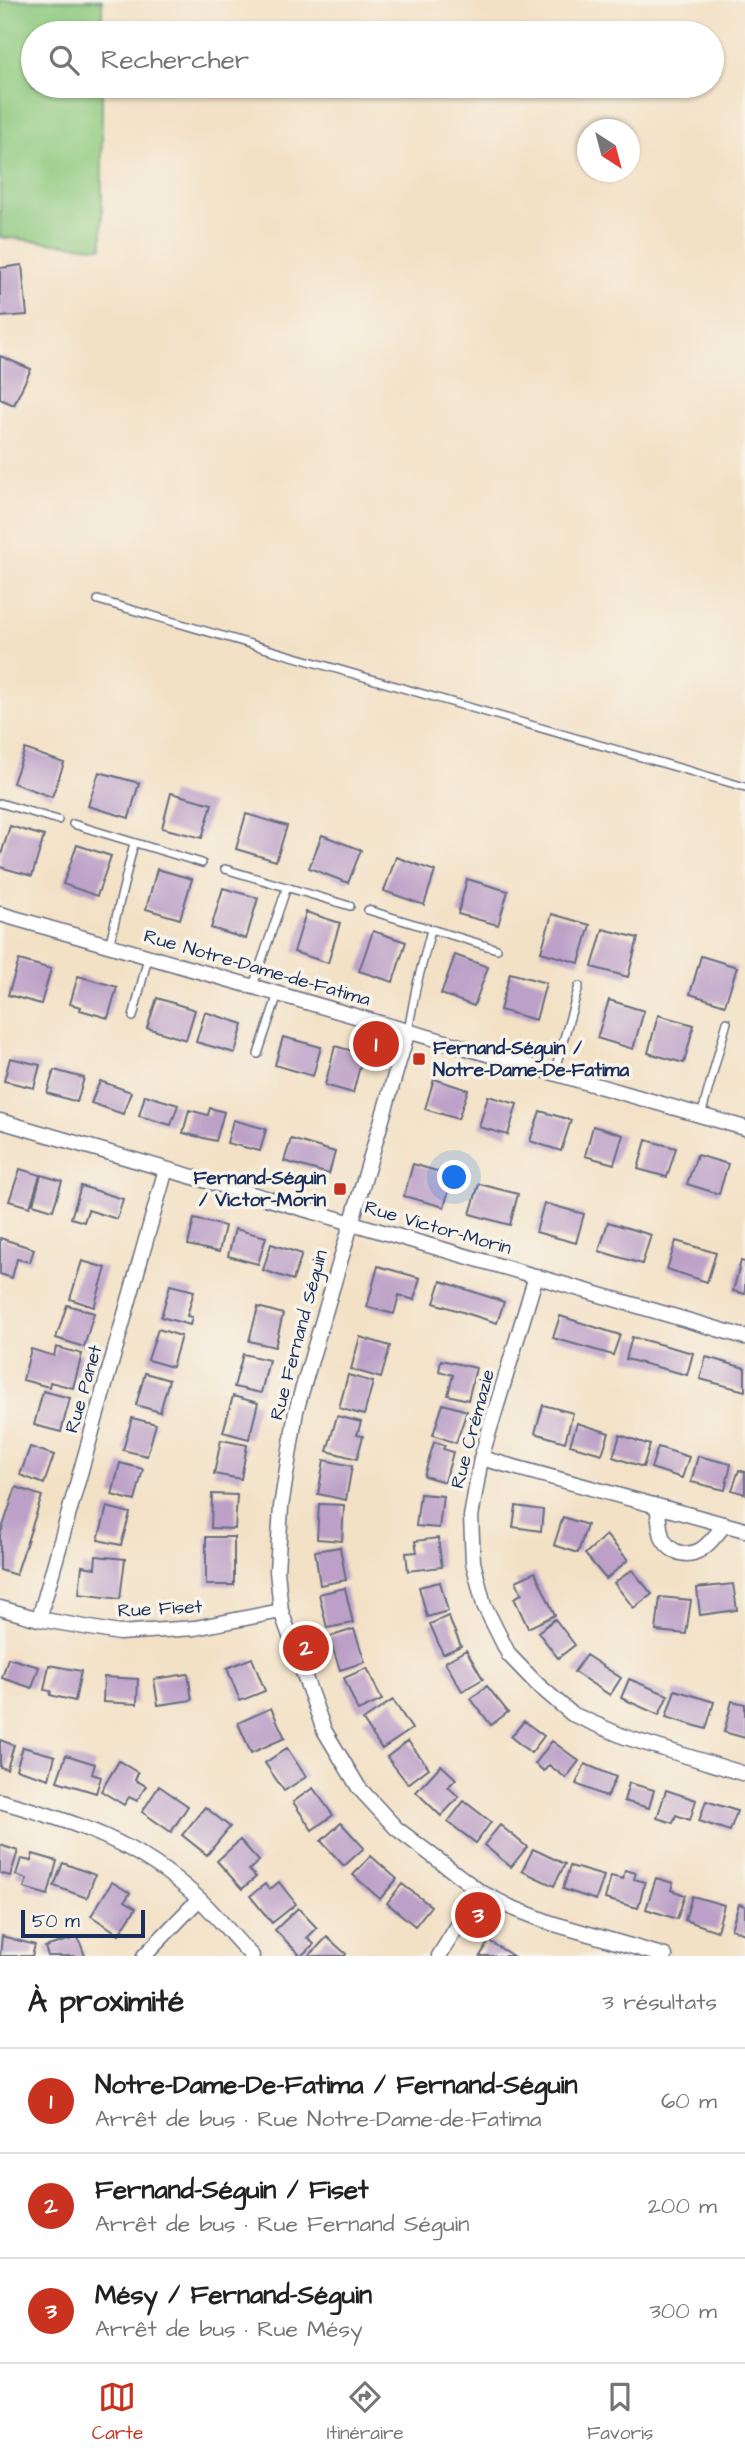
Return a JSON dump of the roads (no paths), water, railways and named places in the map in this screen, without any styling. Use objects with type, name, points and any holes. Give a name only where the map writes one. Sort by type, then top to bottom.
[{"type":"street","name":"Rue Notre-Dame-de-Fatima","points":[[0,914],[745,1128]]},
{"type":"street","name":"Rue Fernand Séguin","points":[[408,1031],[296,1411],[281,1507],[277,1571],[281,1611],[324,1730],[359,1787],[397,1828],[479,1891],[530,1916],[666,1956]]},
{"type":"street","name":"Rue Victor-Morin","points":[[0,1121],[745,1337]]},
{"type":"street","name":"Rue Panet","points":[[39,1619],[166,1169]]},
{"type":"street","name":"Rue Crémazie","points":[[536,1276],[481,1458],[471,1517],[473,1562],[484,1605],[509,1655],[572,1714],[625,1737],[745,1773]]},
{"type":"street","points":[[481,1458],[745,1530]]},
{"type":"street","points":[[657,1506],[662,1538],[669,1548],[683,1554],[695,1553],[707,1546],[725,1524]]},
{"type":"street","name":"Rue Fiset","points":[[0,1608],[39,1619],[119,1633],[195,1628],[281,1611]]},
{"type":"street","points":[[0,1801],[80,1825],[119,1842],[150,1860],[199,1899],[252,1956]]},
{"type":"street","points":[[439,1956],[479,1891]]},
{"type":"street","points":[[144,1956],[199,1899]]},
{"type":"lane","points":[[98,600],[745,787]]},
{"type":"lane","points":[[0,803],[58,820]]},
{"type":"lane","points":[[73,824],[202,863]]},
{"type":"lane","points":[[109,946],[134,843]]},
{"type":"lane","points":[[225,869],[350,906]]},
{"type":"lane","points":[[253,987],[287,887]]},
{"type":"lane","points":[[368,910],[497,949]]},
{"type":"lane","points":[[408,1031],[431,930]]},
{"type":"lane","points":[[134,1017],[148,957]]},
{"type":"lane","points":[[554,1073],[579,986]]},
{"type":"lane","points":[[258,1054],[278,994]]},
{"type":"lane","points":[[701,1116],[727,1022]]},
{"type":"place","name":"Notre-Dame-De-Fatima / Fernand-Séguin","points":[[376,1044]]},
{"type":"place","name":"Fernand-Séguin / Notre-Dame-De-Fatima","points":[[419,1059]]},
{"type":"place","name":"Fernand-Séguin / Victor-Morin","points":[[340,1189]]},
{"type":"place","name":"Fernand-Séguin / Fiset","points":[[306,1648]]},
{"type":"place","name":"Mésy / Fernand-Séguin","points":[[478,1915]]}]
